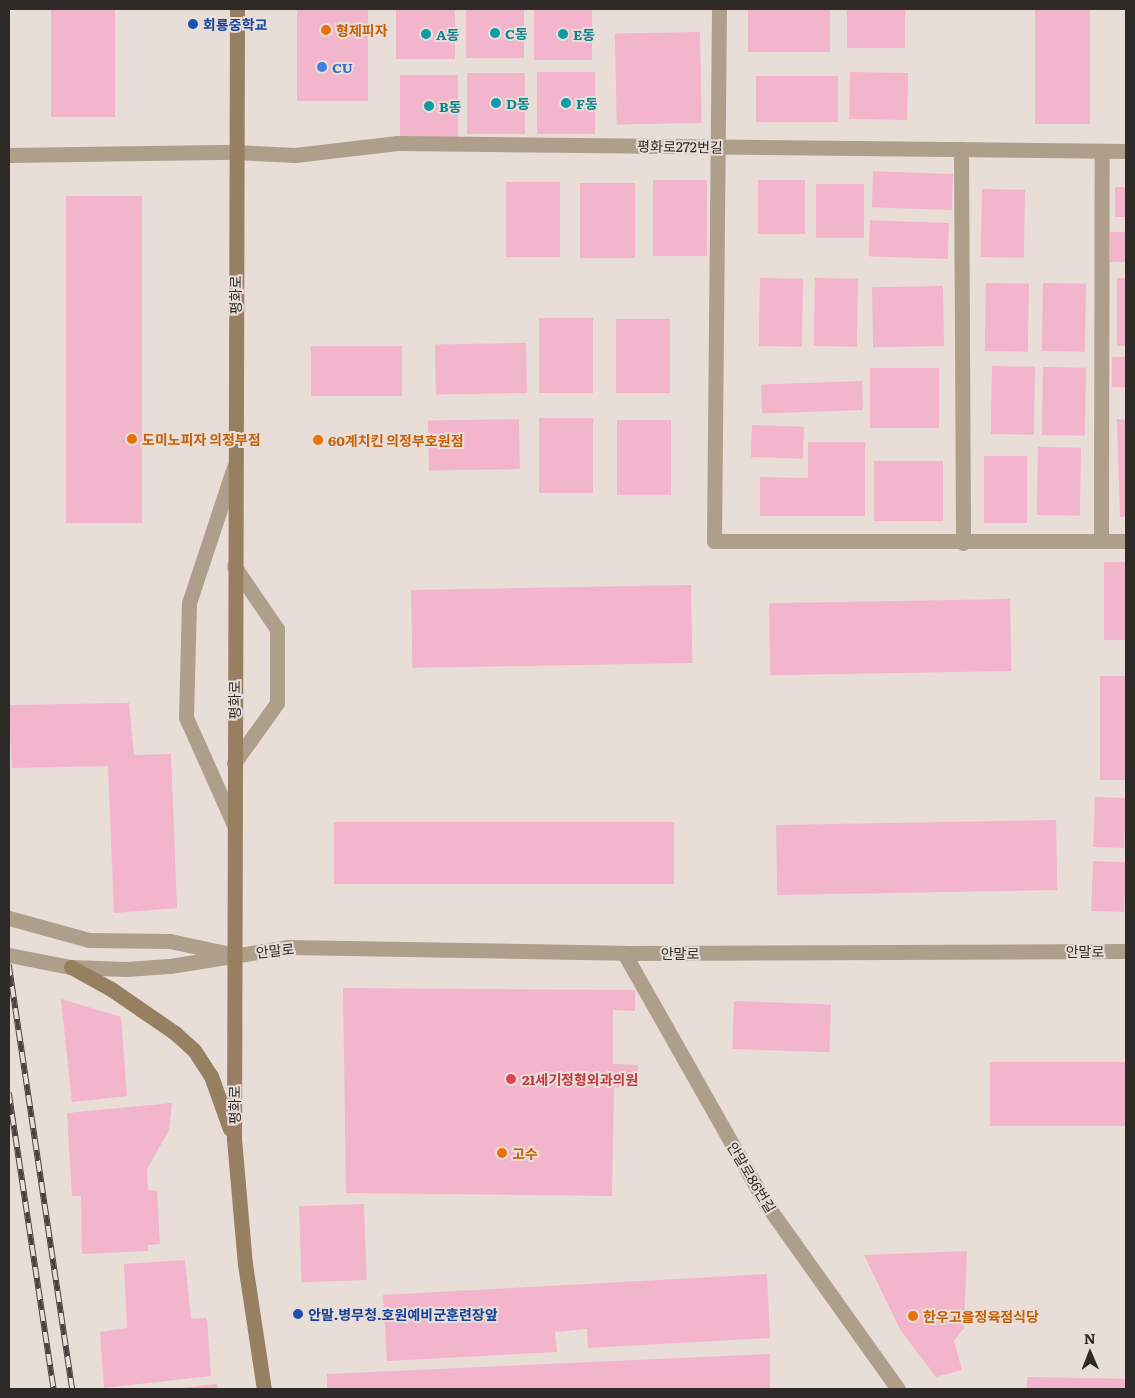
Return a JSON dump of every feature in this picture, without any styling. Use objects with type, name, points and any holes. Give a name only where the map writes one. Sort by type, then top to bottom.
[{"type":"main road","name":"평화로","points":[[237,9],[234,467],[234,1139],[245,1264],[264,1389]]},
{"type":"main road","points":[[71,967],[111,989],[175,1033],[194,1050],[211,1076],[234,1139]]},
{"type":"street","points":[[720,9],[714,541],[962,543],[1126,541]]},
{"type":"street","name":"평화로272번길","points":[[9,155],[235,152],[295,155],[397,143],[1126,152]]},
{"type":"street","points":[[961,149],[962,543]]},
{"type":"street","points":[[1101,541],[1102,151]]},
{"type":"street","points":[[234,467],[189,603],[186,717],[234,825]]},
{"type":"street","points":[[234,566],[277,629],[277,703],[234,764]]},
{"type":"street","name":"안말로","points":[[9,918],[89,940],[170,941],[234,955]]},
{"type":"street","name":"안말로","points":[[9,955],[71,967],[170,966],[288,947],[624,953],[1126,951]]},
{"type":"street","name":"안말로86번길","points":[[624,953],[766,1204],[898,1389]]},
{"type":"building","points":[[51,9],[115,9],[115,117],[51,117]]},
{"type":"building","points":[[297,9],[368,9],[368,101],[297,101]]},
{"type":"building","name":"A동","points":[[396,9],[455,9],[455,59],[396,59]]},
{"type":"building","name":"C동","points":[[466,9],[524,9],[524,58],[466,58]]},
{"type":"building","name":"E동","points":[[534,9],[592,9],[592,60],[534,60]]},
{"type":"building","points":[[748,9],[830,9],[830,52],[748,52]]},
{"type":"building","points":[[847,9],[905,9],[905,48],[847,48]]},
{"type":"building","points":[[1035,9],[1090,9],[1090,124],[1035,124]]},
{"type":"building","points":[[700,32],[702,123],[617,124],[615,33]]},
{"type":"building","name":"F동","points":[[537,72],[595,72],[595,134],[537,134]]},
{"type":"building","points":[[850,72],[908,73],[907,120],[849,119]]},
{"type":"building","name":"D동","points":[[467,73],[525,73],[525,134],[467,134]]},
{"type":"building","name":"B동","points":[[400,75],[458,75],[458,137],[400,137]]},
{"type":"building","points":[[756,76],[838,76],[838,122],[756,122]]},
{"type":"building","points":[[873,171],[953,174],[952,210],[872,207]]},
{"type":"building","points":[[653,180],[707,180],[707,256],[653,256]]},
{"type":"building","points":[[758,180],[805,180],[805,234],[758,234]]},
{"type":"building","points":[[506,182],[560,182],[560,257],[506,257]]},
{"type":"building","points":[[580,183],[635,183],[635,258],[580,258]]},
{"type":"building","points":[[816,184],[864,184],[864,238],[816,238]]},
{"type":"building","points":[[1115,187],[1126,187],[1126,217],[1115,217]]},
{"type":"building","points":[[982,189],[1025,190],[1024,258],[981,257]]},
{"type":"building","points":[[66,196],[142,196],[142,523],[66,523]]},
{"type":"building","points":[[870,220],[949,223],[948,259],[869,256]]},
{"type":"building","points":[[1110,232],[1126,232],[1126,262],[1110,262]]},
{"type":"building","points":[[760,278],[803,279],[802,347],[759,346]]},
{"type":"building","points":[[815,278],[858,279],[857,347],[814,346]]},
{"type":"building","points":[[1117,278],[1126,278],[1126,346],[1117,346]]},
{"type":"building","points":[[986,283],[1029,284],[1028,352],[985,351]]},
{"type":"building","points":[[1043,283],[1086,284],[1085,352],[1042,351]]},
{"type":"building","points":[[943,286],[944,346],[873,347],[872,287]]},
{"type":"building","points":[[539,318],[593,318],[593,393],[539,393]]},
{"type":"building","points":[[616,319],[670,319],[670,393],[616,393]]},
{"type":"building","points":[[526,343],[527,393],[436,395],[435,345]]},
{"type":"building","points":[[311,346],[402,346],[402,396],[311,396]]},
{"type":"building","points":[[1112,357],[1126,357],[1126,387],[1112,387]]},
{"type":"building","points":[[992,366],[1035,367],[1034,435],[991,434]]},
{"type":"building","points":[[1043,367],[1086,368],[1085,436],[1042,435]]},
{"type":"building","points":[[870,368],[939,368],[939,428],[870,428]]},
{"type":"building","points":[[862,381],[863,410],[762,414],[761,385]]},
{"type":"building","points":[[539,418],[593,418],[593,493],[539,493]]},
{"type":"building","points":[[519,419],[520,469],[429,471],[428,421]]},
{"type":"building","points":[[1117,419],[1126,420],[1126,517],[1120,517]]},
{"type":"building","points":[[617,420],[671,420],[671,495],[617,495]]},
{"type":"building","points":[[752,425],[804,427],[803,459],[751,457]]},
{"type":"building","points":[[808,442],[865,442],[865,516],[760,516],[760,477],[808,478]]},
{"type":"building","points":[[1038,447],[1081,448],[1080,516],[1037,515]]},
{"type":"building","points":[[984,456],[1027,456],[1027,523],[984,523]]},
{"type":"building","points":[[874,461],[943,461],[943,521],[874,521]]},
{"type":"building","points":[[1104,562],[1126,562],[1126,640],[1104,640]]},
{"type":"building","points":[[691,585],[692,663],[412,668],[411,590]]},
{"type":"building","points":[[1010,599],[1011,671],[770,675],[769,603]]},
{"type":"building","points":[[1100,676],[1126,676],[1126,780],[1100,780]]},
{"type":"building","points":[[129,703],[134,755],[171,754],[177,908],[114,913],[108,766],[12,768],[9,705]]},
{"type":"building","points":[[1095,797],[1126,798],[1124,848],[1093,847]]},
{"type":"building","points":[[1056,820],[1057,890],[777,895],[776,825]]},
{"type":"building","points":[[334,822],[674,822],[674,884],[334,884]]},
{"type":"building","points":[[1093,861],[1126,862],[1124,912],[1091,911]]},
{"type":"building","points":[[343,988],[635,990],[635,1011],[613,1010],[613,1064],[638,1065],[638,1088],[614,1087],[612,1196],[346,1193]]},
{"type":"building","points":[[61,999],[121,1017],[127,1096],[72,1102]]},
{"type":"building","points":[[734,1001],[831,1004],[829,1052],[732,1049]]},
{"type":"building","points":[[990,1062],[1126,1062],[1126,1126],[990,1126]]},
{"type":"building","points":[[172,1103],[169,1130],[147,1169],[148,1190],[157,1191],[160,1244],[148,1245],[148,1251],[82,1254],[81,1196],[72,1196],[67,1113]]},
{"type":"building","points":[[364,1204],[367,1280],[302,1282],[299,1206]]},
{"type":"building","points":[[967,1251],[964,1328],[954,1341],[962,1370],[936,1377],[901,1331],[864,1255]]},
{"type":"building","points":[[185,1260],[191,1319],[207,1318],[211,1376],[104,1388],[100,1332],[127,1328],[124,1264]]},
{"type":"building","points":[[767,1274],[770,1338],[588,1348],[587,1329],[555,1332],[557,1352],[387,1361],[383,1295]]},
{"type":"building","points":[[770,1354],[770,1389],[327,1389],[327,1374]]},
{"type":"building","points":[[1027,1377],[1126,1379],[1126,1389],[1027,1389]]},
{"type":"building","points":[[217,1384],[218,1389],[180,1389],[180,1388]]},
{"type":"railway","points":[[9,965],[72,1389]]},
{"type":"railway","points":[[9,1093],[54,1389]]},
{"type":"place","name":"회룡중학교","points":[[193,24]]},
{"type":"place","name":"형제피자","points":[[326,30]]},
{"type":"place","name":"C동","points":[[495,33]]},
{"type":"place","name":"A동","points":[[426,34]]},
{"type":"place","name":"E동","points":[[563,34]]},
{"type":"place","name":"CU","points":[[322,67]]},
{"type":"place","name":"D동","points":[[496,103]]},
{"type":"place","name":"F동","points":[[566,103]]},
{"type":"place","name":"B동","points":[[429,106]]},
{"type":"place","name":"도미노피자 의정부점","points":[[132,439]]},
{"type":"place","name":"60계치킨 의정부호원점","points":[[318,440]]},
{"type":"place","name":"21세기정형외과의원","points":[[511,1079]]},
{"type":"place","name":"고수","points":[[502,1153]]},
{"type":"place","name":"안말.병무청.호원예비군훈련장앞","points":[[298,1314]]},
{"type":"place","name":"한우고을정육점식당","points":[[913,1316]]}]
